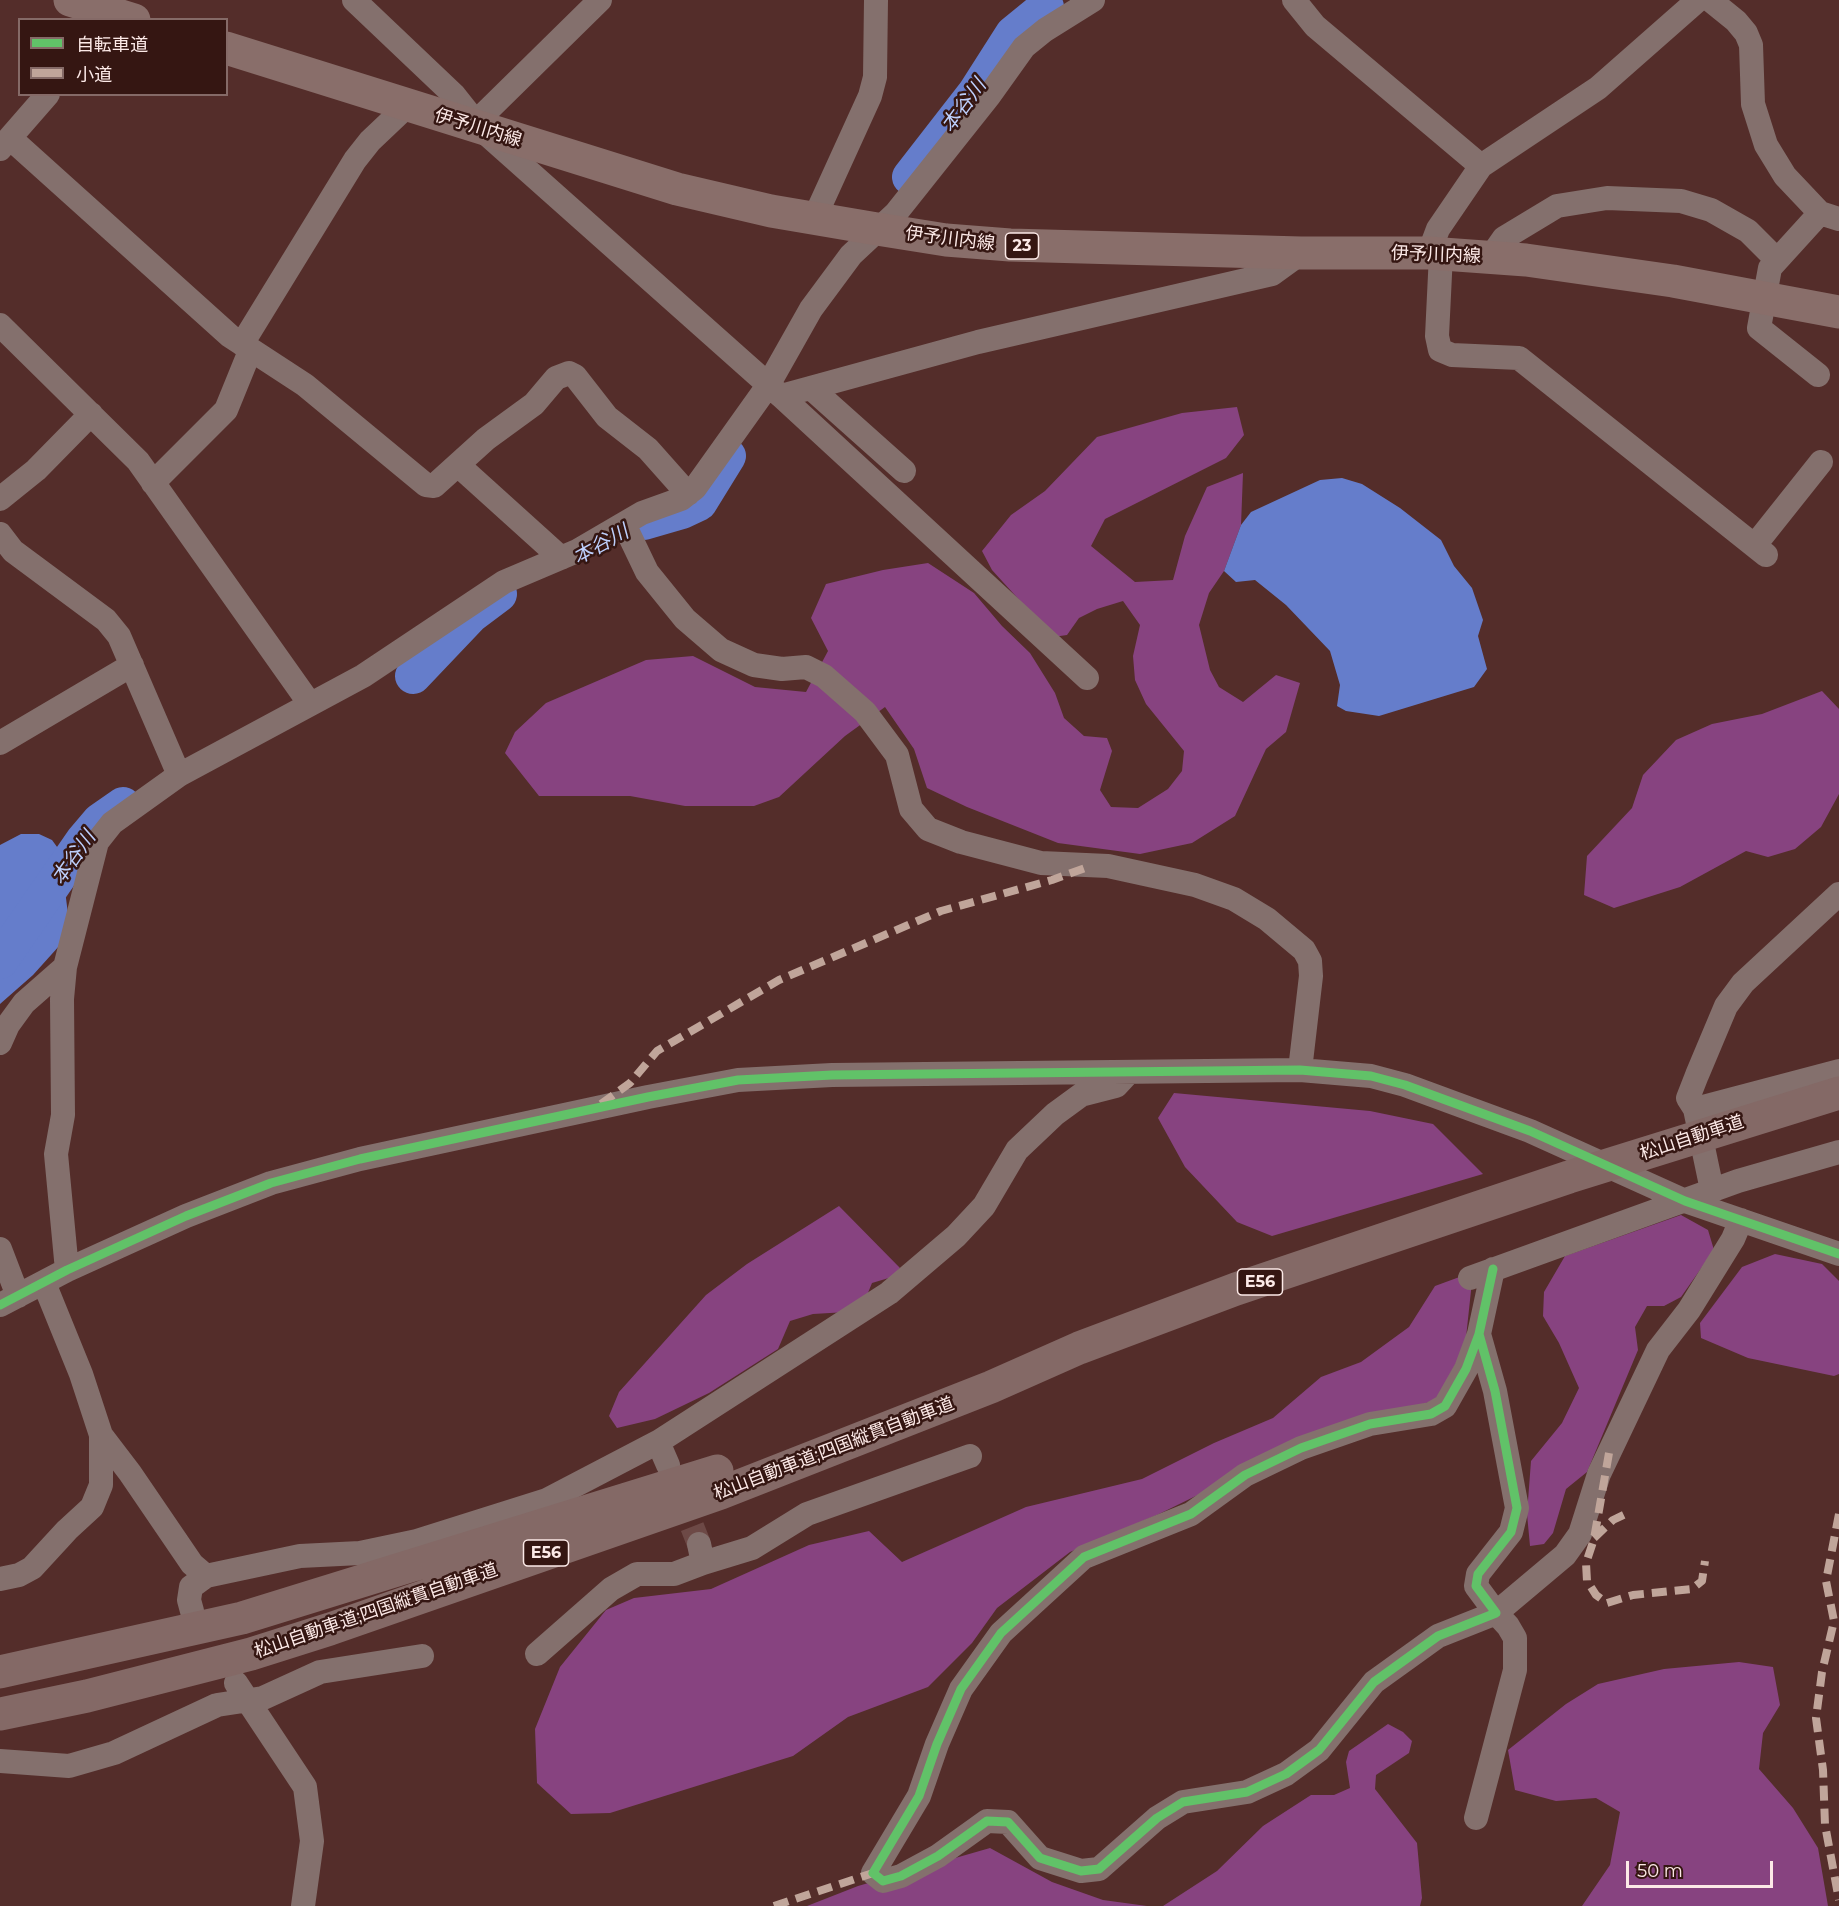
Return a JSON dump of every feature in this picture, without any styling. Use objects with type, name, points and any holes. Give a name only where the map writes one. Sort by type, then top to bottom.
[{"type":"highway","name":"松山自動車道","points":[[1442,1220],[1839,1093]]},
{"type":"highway","name":"松山自動車道;四国縦貫自動車道","points":[[0,1714],[87,1696],[240,1657],[330,1629],[721,1493],[991,1387],[1079,1348],[1236,1289],[1442,1220]]},
{"type":"highway","name":"松山自動車道;四国縦貫自動車道","points":[[0,1672],[242,1618],[402,1571],[716,1472],[987,1376],[1079,1348]]},
{"type":"main road","points":[[70,0],[115,13]]},
{"type":"main road","name":"伊予川内線","points":[[228,49],[677,189],[814,219],[877,230],[946,240],[1010,245],[1301,254],[1435,253],[1673,281],[1839,312]]},
{"type":"street","points":[[354,0],[454,95],[481,129],[750,368],[1087,678]]},
{"type":"street","points":[[481,129],[483,115],[600,0]]},
{"type":"street","points":[[814,219],[870,96],[875,77],[876,0]]},
{"type":"street","points":[[67,1270],[56,1154],[63,1115],[62,999],[65,967],[97,842],[112,823],[179,775],[363,676],[504,582],[561,558],[624,524],[688,494],[774,392],[812,309],[851,255],[896,213],[989,96],[1024,47],[1061,8],[1093,0]]},
{"type":"street","points":[[1294,0],[1315,26],[1481,166]]},
{"type":"street","points":[[1698,0],[1598,88],[1481,166],[1438,229],[1435,253],[1437,336],[1440,350],[1452,355],[1519,358],[1760,550],[1821,462]]},
{"type":"street","points":[[1710,0],[1736,21],[1746,33],[1751,45],[1753,104],[1766,145],[1785,176],[1829,216],[1770,268],[1766,279],[1759,328],[1818,375]]},
{"type":"street","points":[[46,96],[5,144],[230,336],[305,385],[426,485],[434,486],[486,439],[534,404],[556,378],[569,373],[575,376],[607,417],[648,449],[688,494]]},
{"type":"street","points":[[153,483],[226,410],[246,348],[355,160],[370,141],[408,105]]},
{"type":"street","points":[[1490,258],[1504,238],[1557,206],[1607,198],[1681,201],[1722,215],[1748,231],[1777,260]]},
{"type":"street","points":[[774,392],[811,388],[978,342],[1272,274],[1301,254]]},
{"type":"street","points":[[0,325],[138,461],[179,523],[310,704]]},
{"type":"street","points":[[811,388],[904,471]]},
{"type":"street","points":[[0,499],[36,470],[91,414]]},
{"type":"street","points":[[458,465],[561,558]]},
{"type":"street","points":[[624,524],[647,572],[685,619],[721,650],[754,665],[782,669],[806,667],[824,676],[865,712],[897,754],[911,809],[928,829],[961,842],[1041,862],[1108,866],[1196,885],[1234,899],[1267,919],[1304,950],[1310,961],[1311,976],[1300,1070]]},
{"type":"street","points":[[0,534],[13,551],[106,620],[118,636],[179,775]]},
{"type":"street","points":[[0,743],[132,665]]},
{"type":"street","points":[[1712,1190],[1695,1109],[1688,1098],[1726,1006],[1743,983],[1839,894]]},
{"type":"street","points":[[0,1043],[8,1025],[24,1003],[65,967]]},
{"type":"street","points":[[0,1249],[9,1301],[67,1270],[186,1216],[270,1183],[360,1159],[523,1123],[738,1080],[832,1076],[1300,1070],[1371,1076],[1405,1085],[1530,1131],[1685,1201],[1839,1254]]},
{"type":"street","points":[[1695,1109],[1839,1071]]},
{"type":"street","points":[[192,1611],[189,1600],[190,1587],[206,1576],[300,1556],[360,1553],[417,1541],[547,1500],[658,1442],[889,1293],[963,1228],[984,1206],[1017,1150],[1055,1114],[1081,1095],[1116,1086],[1129,1072]]},
{"type":"street","points":[[1470,1278],[1712,1190],[1839,1152]]},
{"type":"street","points":[[1493,1269],[1479,1334],[1462,1376],[1445,1406],[1431,1414],[1370,1424],[1301,1448],[1245,1475],[1191,1514],[1084,1557],[1001,1633],[961,1689],[937,1744],[919,1796],[873,1873],[883,1881],[901,1876],[938,1856],[987,1821],[1008,1822],[1040,1858],[1081,1871],[1100,1869],[1157,1818],[1183,1802],[1246,1792],[1286,1774],[1319,1750],[1374,1682],[1438,1636],[1496,1613],[1565,1555],[1580,1534],[1599,1474],[1658,1350],[1689,1310],[1733,1239],[1741,1220]]},
{"type":"street","points":[[0,1579],[19,1575],[32,1568],[92,1507],[101,1485],[100,1435],[81,1374],[44,1283]]},
{"type":"street","points":[[1476,1818],[1515,1670],[1515,1638],[1476,1586],[1478,1574],[1511,1532],[1517,1508],[1495,1391],[1479,1334]]},
{"type":"street","points":[[100,1435],[130,1473],[192,1564],[206,1576]]},
{"type":"street","points":[[658,1442],[668,1466]]},
{"type":"street","points":[[537,1654],[611,1589],[637,1574],[674,1574],[701,1554],[752,1548],[807,1514],[970,1456]]},
{"type":"street","points":[[0,1761],[69,1766],[114,1753],[217,1705],[241,1691],[263,1698],[320,1672],[422,1656]]},
{"type":"street","points":[[241,1691],[305,1787],[312,1841],[303,1906]]},
{"type":"shaded area","points":[[1237,407],[1244,435],[1226,458],[1105,519],[1091,546],[1135,582],[1173,580],[1185,536],[1207,487],[1243,473],[1241,525],[1224,571],[1209,593],[1199,625],[1210,670],[1219,687],[1243,702],[1276,675],[1300,683],[1286,732],[1266,749],[1235,816],[1192,843],[1140,854],[1058,843],[967,807],[927,788],[914,749],[885,707],[845,736],[779,797],[754,806],[685,806],[630,796],[539,796],[505,753],[515,732],[546,703],[646,660],[693,656],[755,687],[806,692],[828,651],[811,618],[826,584],[883,570],[928,563],[974,593],[1002,626],[1030,653],[1055,693],[1064,718],[1084,736],[1107,738],[1112,751],[1100,790],[1111,807],[1138,808],[1168,789],[1182,771],[1184,751],[1146,704],[1135,680],[1133,656],[1140,625],[1123,601],[1097,609],[1079,618],[1067,635],[1053,637],[992,570],[982,551],[1011,515],[1045,491],[1097,437],[1182,413]]},
{"type":"shaded area","points":[[1822,691],[1839,709],[1839,794],[1821,827],[1795,849],[1768,857],[1746,851],[1680,887],[1614,908],[1584,895],[1587,856],[1632,808],[1643,775],[1676,740],[1712,724],[1762,714]]},
{"type":"shaded area","points":[[1174,1093],[1370,1111],[1433,1124],[1483,1174],[1272,1236],[1237,1222],[1185,1167],[1158,1118]]},
{"type":"shaded area","points":[[839,1206],[900,1268],[892,1277],[872,1283],[863,1305],[847,1312],[813,1314],[790,1321],[778,1349],[709,1393],[655,1419],[617,1428],[609,1416],[619,1392],[706,1295],[747,1264]]},
{"type":"shaded area","points":[[1681,1215],[1708,1230],[1714,1250],[1681,1297],[1664,1306],[1647,1306],[1635,1327],[1638,1350],[1587,1472],[1566,1489],[1553,1533],[1544,1544],[1530,1546],[1527,1514],[1531,1461],[1562,1423],[1579,1388],[1559,1343],[1543,1316],[1544,1292],[1565,1256]]},
{"type":"shaded area","points":[[1775,1254],[1822,1264],[1839,1281],[1839,1374],[1834,1376],[1748,1358],[1701,1338],[1700,1323],[1742,1267]]},
{"type":"shaded area","points":[[1473,1272],[1465,1347],[1436,1400],[1316,1437],[1157,1515],[1070,1552],[997,1608],[972,1643],[928,1687],[848,1717],[793,1756],[610,1813],[571,1814],[537,1783],[535,1729],[560,1667],[606,1610],[634,1598],[711,1589],[809,1545],[869,1531],[902,1562],[1026,1507],[1142,1479],[1214,1443],[1273,1418],[1321,1377],[1361,1362],[1409,1327],[1435,1286]]},
{"type":"shaded area","points":[[1739,1662],[1773,1667],[1780,1705],[1763,1733],[1759,1769],[1793,1808],[1818,1848],[1828,1906],[1582,1906],[1610,1865],[1620,1812],[1596,1798],[1556,1801],[1515,1790],[1508,1750],[1566,1704],[1598,1684],[1664,1669]]},
{"type":"shaded area","points":[[1388,1724],[1403,1732],[1412,1741],[1409,1753],[1376,1775],[1375,1789],[1417,1843],[1422,1898],[1420,1906],[1163,1906],[1217,1871],[1263,1826],[1311,1795],[1334,1795],[1350,1788],[1346,1762],[1349,1751]]},
{"type":"shaded area","points":[[990,1848],[1052,1882],[1103,1900],[1147,1906],[807,1906],[858,1886]]},
{"type":"water","points":[[1342,478],[1362,484],[1400,508],[1441,540],[1454,566],[1472,588],[1483,620],[1478,636],[1487,669],[1474,687],[1379,716],[1346,711],[1337,706],[1340,685],[1330,651],[1286,605],[1255,580],[1236,582],[1224,571],[1241,525],[1251,512],[1320,480]]},
{"type":"water","points":[[21,834],[39,834],[52,840],[60,851],[68,914],[60,945],[33,975],[0,1004],[0,845]]},
{"type":"waterway","name":"本谷川","points":[[910,177],[976,92],[1013,34],[1046,7]]},
{"type":"waterway","name":"本谷川","points":[[644,522],[682,511],[699,503],[728,456]]},
{"type":"waterway","name":"本谷川","points":[[413,676],[471,615],[499,594]]},
{"type":"waterway","name":"本谷川","points":[[0,961],[83,841],[100,821],[123,805]]},
{"type":"tunnel","points":[[679,1493],[699,1544]]},
{"type":"marked path","points":[[601,1104],[630,1083],[657,1051],[779,980],[941,911],[1052,880],[1088,867]]},
{"type":"marked path","points":[[1609,1453],[1594,1539],[1586,1563],[1587,1581],[1596,1595],[1607,1603],[1633,1595],[1692,1589],[1702,1581],[1705,1561]]},
{"type":"marked path","points":[[1594,1538],[1613,1520],[1630,1512]]},
{"type":"marked path","points":[[1839,1514],[1826,1581],[1834,1621],[1822,1672],[1816,1718],[1823,1770],[1825,1825],[1839,1900]]},
{"type":"marked path","points":[[774,1906],[873,1873]]},
{"type":"cycle path","points":[[0,1305],[67,1270],[186,1216],[271,1183],[360,1159],[648,1097],[738,1080],[832,1075],[1300,1070],[1371,1076],[1405,1085],[1530,1131],[1685,1201],[1839,1254]]},
{"type":"cycle path","points":[[1479,1334],[1495,1391],[1517,1508],[1511,1532],[1478,1574],[1476,1586],[1496,1613],[1438,1636],[1374,1682],[1319,1750],[1286,1774],[1247,1792],[1183,1802],[1157,1818],[1099,1869],[1081,1871],[1040,1858],[1008,1822],[987,1821],[938,1856],[901,1876],[883,1881],[873,1873],[919,1796],[937,1744],[961,1689],[1001,1633],[1084,1557],[1191,1514],[1245,1475],[1301,1448],[1370,1424],[1431,1414],[1445,1406],[1466,1369],[1479,1334],[1493,1269]]}]
